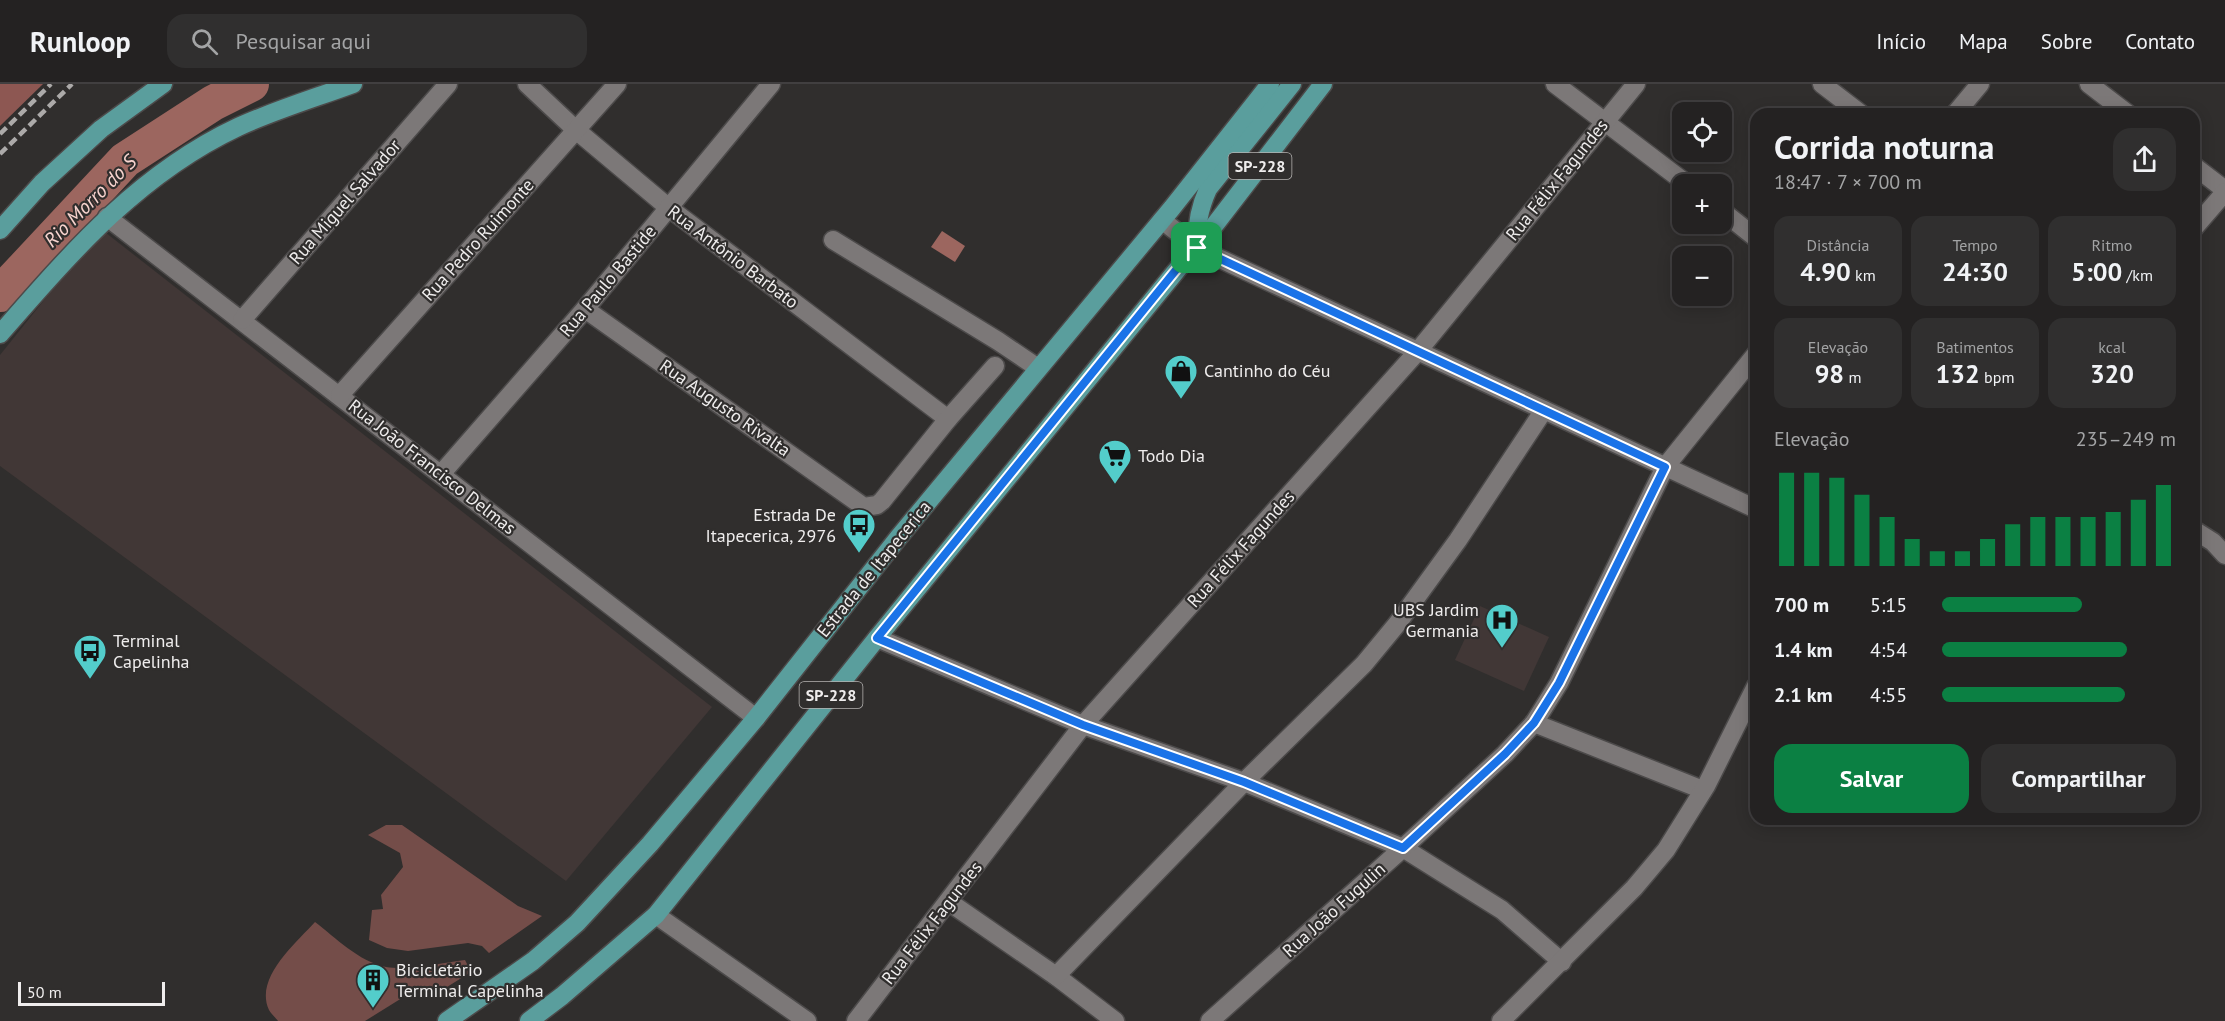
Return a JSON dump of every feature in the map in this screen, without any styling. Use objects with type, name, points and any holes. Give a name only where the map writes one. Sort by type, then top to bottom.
[{"type":"main road","points":[[0,230],[42,183],[101,129],[163,84]]},
{"type":"main road","points":[[0,334],[74,250],[107,217],[172,164],[238,127],[353,84]]},
{"type":"main road","name":"Estrada de Itapecerica","points":[[447,1021],[508,980],[577,923],[650,844],[756,718],[898,538],[1162,220],[1270,84]]},
{"type":"main road","points":[[1197,248],[1196,223],[1208,189],[1292,84]]},
{"type":"main road","name":"SP-228","points":[[528,1021],[562,996],[656,915],[877,638],[1180,265],[1197,248],[1323,84]]},
{"type":"street","name":"Rua Miguel Salvador","points":[[242,320],[448,84]]},
{"type":"street","name":"Rua Antônio Barbato","points":[[527,84],[576,130],[669,208],[948,419]]},
{"type":"street","name":"Rua Pedro Ruimonte","points":[[340,395],[617,84]]},
{"type":"street","name":"Rua Paulo Bastide","points":[[441,474],[585,309],[771,84]]},
{"type":"street","points":[[1555,84],[1674,174]]},
{"type":"street","name":"Rua Félix Fagundes","points":[[856,1021],[1083,725],[1418,351],[1635,84]]},
{"type":"street","points":[[1822,84],[1853,108]]},
{"type":"street","points":[[1960,108],[1980,84]]},
{"type":"street","points":[[2089,84],[2120,108]]},
{"type":"street","points":[[2200,171],[2225,191],[2200,221]]},
{"type":"street","name":"Rua João Francisco Delmas","points":[[107,217],[756,718]]},
{"type":"street","points":[[1732,219],[1750,233]]},
{"type":"street","points":[[1162,220],[1197,248],[1750,506]]},
{"type":"street","points":[[833,240],[1038,368]]},
{"type":"street","name":"Rua Augusto Rivalta","points":[[585,309],[864,507],[877,505],[882,501],[948,419]]},
{"type":"street","name":"Rua João Fugulin","points":[[1210,1021],[1403,848],[1505,754],[1534,723],[1559,683],[1665,467],[1750,361]]},
{"type":"street","points":[[948,419],[994,366]]},
{"type":"street","points":[[1056,975],[1244,782],[1364,664],[1397,624],[1458,540],[1544,410]]},
{"type":"street","points":[[2200,534],[2213,542],[2225,555]]},
{"type":"street","points":[[877,638],[1083,725],[1244,782],[1403,848],[1502,910],[1562,962]]},
{"type":"street","points":[[1501,1021],[1634,888],[1666,850],[1703,790],[1750,704]]},
{"type":"street","points":[[1534,723],[1703,790]]},
{"type":"street","points":[[949,902],[1056,975],[1115,1021]]},
{"type":"street","points":[[656,915],[807,1021]]},
{"type":"shaded area","points":[[0,84],[43,84],[0,126]]},
{"type":"shaded area","points":[[101,229],[712,707],[566,881],[0,466],[0,355]]},
{"type":"shaded area","points":[[942,231],[965,246],[955,262],[931,247]]},
{"type":"shaded area","name":"UBS Jardim Germania","points":[[1480,606],[1549,637],[1524,691],[1455,660]]},
{"type":"shaded area","points":[[386,825],[402,825],[518,906],[542,916],[489,953],[482,946],[468,943],[408,951],[387,948],[369,940],[372,910],[383,909],[381,895],[403,867],[400,853],[368,835]]},
{"type":"shaded area","points":[[315,922],[348,948],[376,964],[405,968],[465,960],[471,972],[447,987],[418,988],[365,1021],[278,1021],[269,1010],[266,998],[267,986],[279,962]]},
{"type":"waterway","name":"Rio Morro do S","points":[[0,294],[125,160],[213,103],[251,84]]},
{"type":"railway","points":[[0,134],[51,84]]},
{"type":"railway","points":[[0,154],[72,84]]},
{"type":"place","name":"Cantinho do Céu","points":[[1181,400]]},
{"type":"place","name":"Todo Dia","points":[[1115,485]]},
{"type":"place","name":"Estrada De Itapecerica, 2976","points":[[859,554]]},
{"type":"place","name":"UBS Jardim Germania","points":[[1502,649]]},
{"type":"place","name":"Terminal Capelinha","points":[[90,680]]},
{"type":"place","name":"Bicicletário Terminal Capelinha","points":[[373,1009]]},
{"type":"route","points":[[1197,248],[1665,467],[1559,683],[1534,723],[1505,754],[1403,848],[1244,782],[1083,725],[877,638],[1180,265],[1197,248]]}]
